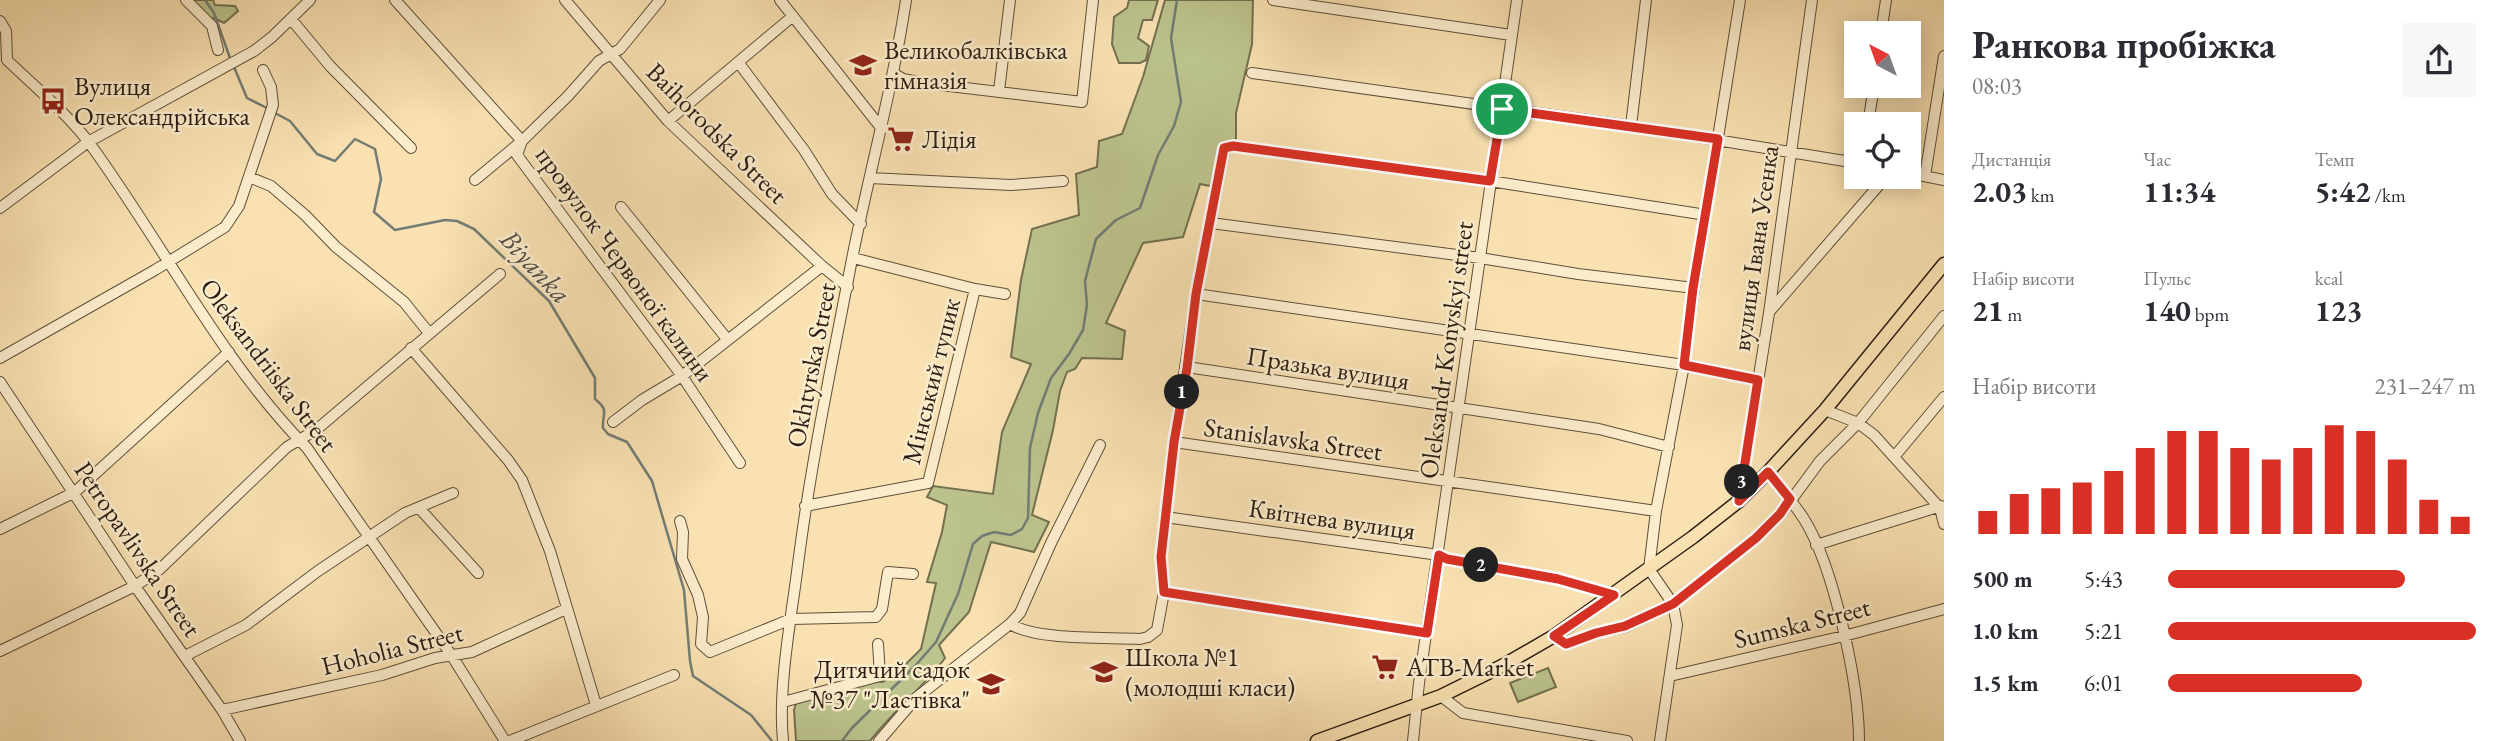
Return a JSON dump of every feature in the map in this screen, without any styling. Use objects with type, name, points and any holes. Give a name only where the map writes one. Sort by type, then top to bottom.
[{"type":"main road","points":[[1318,741],[1441,696],[1502,666],[1554,636],[1614,595],[1739,501],[1825,410],[1944,264]]},
{"type":"street","points":[[186,0],[212,26],[218,50]]},
{"type":"street","points":[[0,208],[88,142],[254,51],[310,0]]},
{"type":"street","name":"провулок Червоної калини","points":[[395,0],[522,141],[517,155],[682,376],[740,463]]},
{"type":"street","name":"Baihorodska Street","points":[[565,0],[668,121],[822,266],[848,287]]},
{"type":"street","points":[[474,180],[522,141],[599,61],[620,49],[660,0]]},
{"type":"street","points":[[780,0],[882,129]]},
{"type":"street","name":"Okhtyrska Street","points":[[783,741],[783,702],[805,506],[906,0]]},
{"type":"street","points":[[999,91],[1010,0]]},
{"type":"street","points":[[893,73],[903,79],[924,83],[1082,102],[1093,0]]},
{"type":"street","points":[[1273,0],[1511,35]]},
{"type":"street","name":"Oleksandr Konyskyi street","points":[[1413,741],[1517,0]]},
{"type":"street","points":[[1631,126],[1646,0]]},
{"type":"street","points":[[1660,741],[1677,625],[1673,604],[1649,569],[1656,511],[1684,365],[1693,288],[1740,0]]},
{"type":"street","name":"вулиця Івана Усенка","points":[[1739,501],[1769,313],[1812,0]]},
{"type":"street","points":[[1883,21],[1886,0]]},
{"type":"street","points":[[668,121],[793,16]]},
{"type":"street","points":[[291,19],[330,66],[411,148]]},
{"type":"street","name":"Oleksandriiska Street","points":[[0,21],[6,31],[4,62],[88,142],[229,352],[299,440],[452,656],[508,741]]},
{"type":"street","points":[[1925,176],[1944,57]]},
{"type":"street","points":[[738,62],[804,150],[832,194],[861,224]]},
{"type":"street","points":[[0,358],[168,263],[225,227],[239,206],[272,109],[271,87],[263,70]]},
{"type":"street","points":[[1252,73],[1631,126],[1844,161]]},
{"type":"street","points":[[1010,624],[1020,630],[1052,634],[1148,638],[1157,630],[1164,592],[1161,557],[1174,442],[1196,294],[1224,148],[1233,146],[1490,181],[1706,215]]},
{"type":"street","points":[[1921,175],[1944,180]]},
{"type":"street","points":[[250,177],[271,186],[305,215],[336,247],[404,302],[429,333]]},
{"type":"street","points":[[870,178],[1011,185],[1063,181]]},
{"type":"street","points":[[1769,313],[1876,189]]},
{"type":"street","points":[[621,207],[727,339]]},
{"type":"street","points":[[1210,223],[1693,288]]},
{"type":"street","points":[[853,258],[1005,295]]},
{"type":"street","points":[[613,422],[642,400],[682,376],[822,266]]},
{"type":"street","points":[[0,651],[135,586],[160,569],[287,447],[316,430],[500,274]]},
{"type":"street","name":"Мінський тупик","points":[[805,506],[928,483],[975,289]]},
{"type":"street","points":[[1196,294],[1684,365],[1758,380]]},
{"type":"street","points":[[1554,636],[1566,644],[1625,626],[1673,604],[1756,538],[1780,514],[1820,461],[1858,423],[1944,316]]},
{"type":"street","points":[[411,348],[508,460],[522,480],[550,551],[596,705]]},
{"type":"street","points":[[0,529],[75,492],[229,352]]},
{"type":"street","name":"Празька вулиця","points":[[1187,368],[1599,429],[1670,447]]},
{"type":"street","name":"Petropavlivska Street","points":[[0,382],[135,586],[222,710],[240,741]]},
{"type":"street","points":[[1894,457],[1944,397]]},
{"type":"street","points":[[1825,410],[1858,423],[1874,435],[1942,505],[1944,524]]},
{"type":"street","name":"Stanislavska Street","points":[[1174,442],[1656,511]]},
{"type":"street","points":[[879,741],[916,698],[1010,624],[1020,613],[1046,552],[1100,444]]},
{"type":"street","points":[[1768,472],[1805,520],[1832,589],[1852,673],[1859,741]]},
{"type":"street","points":[[185,656],[246,625],[405,513],[453,493]]},
{"type":"street","points":[[1816,545],[1942,505]]},
{"type":"street","points":[[419,508],[478,573]]},
{"type":"street","name":"Квітнева вулиця","points":[[1165,517],[1439,555],[1447,559],[1558,579],[1614,595]]},
{"type":"street","points":[[680,521],[683,532],[682,559],[698,596],[703,617],[701,644],[710,652],[791,619],[876,617],[882,609],[888,572],[913,574]]},
{"type":"street","points":[[1164,592],[1427,633]]},
{"type":"street","name":"Hoholia Street","points":[[222,710],[382,675],[435,658],[472,652],[566,609]]},
{"type":"street","name":"Sumska Street","points":[[1670,676],[1844,636],[1944,609]]},
{"type":"street","points":[[783,702],[880,676],[878,644]]},
{"type":"street","points":[[508,741],[674,675]]},
{"type":"street","points":[[1441,696],[1463,713],[1627,741]]},
{"type":"green space","points":[[192,0],[213,0],[215,5],[235,6],[238,11],[224,23],[214,18],[209,20]]},
{"type":"green space","points":[[1129,0],[1158,0],[1152,20],[1143,20],[1138,38],[1149,46],[1146,60],[1140,63],[1119,63],[1112,44],[1114,17],[1127,8]]},
{"type":"green space","points":[[1165,0],[1253,0],[1252,44],[1236,113],[1236,139],[1223,146],[1210,186],[1200,184],[1183,237],[1143,243],[1106,323],[1125,331],[1122,359],[1082,358],[1075,369],[1067,372],[1060,391],[1032,515],[1049,522],[1034,552],[991,542],[969,612],[939,645],[945,658],[870,741],[796,741],[794,710],[797,700],[872,681],[883,682],[921,649],[936,583],[927,582],[947,505],[927,497],[933,486],[993,494],[1002,432],[1031,364],[1011,357],[1021,280],[1032,229],[1079,215],[1076,174],[1097,167],[1099,141],[1122,134],[1143,77]]},
{"type":"green space","points":[[1548,668],[1556,687],[1518,702],[1510,683]]},
{"type":"waterway","name":"Biyanka","points":[[205,0],[214,13],[231,61]]},
{"type":"waterway","points":[[842,741],[936,642],[958,594],[973,544],[982,536],[994,532],[1011,535],[1022,529],[1028,518],[1030,448],[1038,413],[1051,378],[1083,330],[1087,305],[1085,281],[1096,239],[1116,220],[1140,208],[1158,155],[1174,126],[1181,102],[1171,38],[1177,0]]},
{"type":"waterway","name":"Biyanka","points":[[234,67],[247,98],[267,108]]},
{"type":"waterway","name":"Biyanka","points":[[273,112],[290,121],[317,154],[335,161],[355,139],[375,149],[381,179],[374,212],[395,230],[445,220],[457,221],[474,229],[549,301],[595,378],[595,399],[604,409],[603,428],[608,434],[627,442],[652,481],[684,590],[693,676],[751,715],[772,741]]},
{"type":"place","name":"Великобалківська гімназія","points":[[863,65]]},
{"type":"place","name":"Вулиця Олександрійська","points":[[53,101]]},
{"type":"place","name":"Лідія","points":[[901,139]]},
{"type":"place","name":"ATB-Market","points":[[1385,667]]},
{"type":"place","name":"Школа №1 (молодші класи)","points":[[1104,672]]},
{"type":"place","name":"Дитячий садок №37 \"Ластівка\"","points":[[991,684]]},
{"type":"route","points":[[1502,109],[1718,139],[1693,288],[1684,365],[1758,380],[1739,501],[1768,472],[1790,499],[1780,514],[1756,538],[1673,604],[1625,626],[1566,644],[1554,636],[1614,595],[1558,579],[1447,559],[1439,555],[1427,633],[1164,592],[1161,557],[1174,442],[1196,294],[1224,148],[1233,146],[1490,181],[1502,109]]}]
